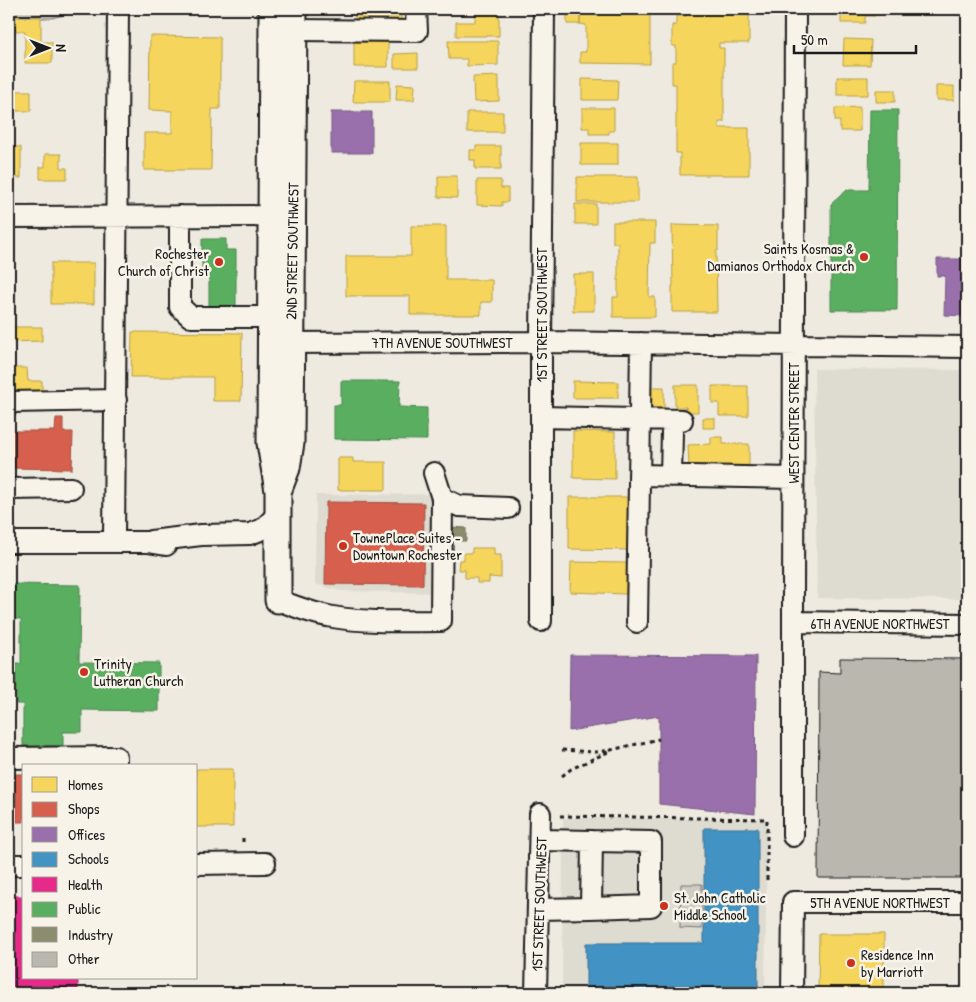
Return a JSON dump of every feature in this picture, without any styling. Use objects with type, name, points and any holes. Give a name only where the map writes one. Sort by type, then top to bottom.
[{"type":"main road","name":"2ND STREET SOUTHWEST","points":[[272,9],[282,216],[270,316],[281,343]]},
{"type":"main road","name":"2ND STREET SOUTHWEST","points":[[278,600],[278,502],[290,455],[281,343],[282,216],[294,19]]},
{"type":"street","points":[[114,542],[118,9]]},
{"type":"street","points":[[294,19],[417,31],[416,9]]},
{"type":"street","name":"1ST STREET SOUTHWEST","points":[[541,622],[544,9]]},
{"type":"street","name":"WEST CENTER STREET","points":[[793,836],[795,9]]},
{"type":"street","points":[[180,216],[180,307],[191,317],[270,316]]},
{"type":"street","points":[[9,217],[282,216]]},
{"type":"street","name":"7TH AVENUE SOUTHWEST","points":[[281,343],[541,342],[967,347]]},
{"type":"street","points":[[636,622],[641,343]]},
{"type":"street","points":[[9,405],[12,402],[116,400]]},
{"type":"street","points":[[541,417],[640,420],[677,426],[671,476]]},
{"type":"street","points":[[278,600],[334,618],[441,621],[442,498],[434,472]]},
{"type":"street","points":[[639,476],[793,478]]},
{"type":"street","points":[[9,489],[71,488]]},
{"type":"street","points":[[442,498],[458,506],[508,508]]},
{"type":"street","points":[[9,542],[157,543],[201,535],[250,534],[263,529],[278,502]]},
{"type":"street","name":"6TH AVENUE NORTHWEST","points":[[793,622],[967,624]]},
{"type":"street","points":[[9,758],[116,757],[116,764]]},
{"type":"street","name":"1ST STREET SOUTHWEST","points":[[536,993],[541,840],[550,815]]},
{"type":"street","points":[[538,909],[651,906],[651,842],[541,840]]},
{"type":"street","points":[[591,908],[592,841]]},
{"type":"street","points":[[198,864],[265,863]]},
{"type":"street","points":[[9,865],[22,865]]},
{"type":"street","name":"5TH AVENUE NORTHWEST","points":[[792,993],[793,902],[967,902]]},
{"type":"path","points":[[562,750],[596,752],[659,739]]},
{"type":"path","points":[[562,776],[611,750]]},
{"type":"path","points":[[550,815],[767,819],[767,883]]},
{"type":"shaded area","points":[[9,9],[77,9],[75,12],[52,18],[30,18],[12,31],[9,31]]},
{"type":"shaded area","points":[[814,369],[967,370],[967,599],[817,598]]},
{"type":"shaded area","points":[[442,494],[441,593],[340,591],[315,584],[316,495]]},
{"type":"shaded area","name":"St. John Catholic Middle School","points":[[563,818],[767,819],[765,993],[562,993]]},
{"type":"shaded area","points":[[681,884],[702,884],[702,929],[680,928]]},
{"type":"building: Homes","points":[[355,9],[401,9],[401,25],[355,25]]},
{"type":"building: Homes","points":[[686,9],[749,9],[749,43],[719,43],[719,48],[724,48],[724,122],[719,122],[719,128],[749,128],[749,175],[680,175],[680,153],[676,153],[676,84],[672,84],[672,62],[676,62],[676,46],[672,46],[672,25],[676,25],[676,16],[686,16]]},
{"type":"building: Homes","points":[[841,9],[875,9],[875,16],[865,16],[865,23],[841,23]]},
{"type":"building: Homes","points":[[933,9],[951,9],[951,13],[933,13]]},
{"type":"building: Homes","points":[[475,12],[499,12],[499,36],[456,36],[456,22],[475,22]]},
{"type":"building: Homes","points":[[567,12],[580,12],[580,24],[567,24]]},
{"type":"building: Homes","points":[[580,12],[650,13],[650,64],[580,63],[580,52],[586,52],[586,25],[580,24]]},
{"type":"building: Homes","points":[[15,17],[41,17],[41,42],[52,42],[52,63],[25,63],[25,31],[15,31]]},
{"type":"building: Homes","points":[[150,36],[220,37],[220,109],[212,109],[211,170],[144,170],[144,133],[172,133],[172,111],[149,110]]},
{"type":"building: Homes","points":[[844,39],[871,40],[870,65],[843,65]]},
{"type":"building: Homes","points":[[448,41],[498,41],[498,65],[467,66],[467,59],[449,59]]},
{"type":"building: Homes","points":[[354,42],[388,42],[388,67],[354,67]]},
{"type":"building: Homes","points":[[418,53],[418,68],[394,68],[394,54]]},
{"type":"building: Homes","points":[[499,76],[499,101],[474,102],[473,77]]},
{"type":"building: Homes","points":[[837,77],[868,77],[868,95],[837,95]]},
{"type":"building: Homes","points":[[582,79],[618,80],[617,100],[582,100]]},
{"type":"building: Homes","points":[[354,81],[390,81],[390,102],[353,102]]},
{"type":"building: Homes","points":[[397,84],[415,85],[414,100],[396,100]]},
{"type":"building: Homes","points":[[936,86],[954,86],[954,100],[936,100]]},
{"type":"building: Homes","points":[[876,90],[895,90],[895,102],[876,102]]},
{"type":"building: Homes","points":[[9,91],[31,91],[31,111],[9,111]]},
{"type":"building: Homes","points":[[860,107],[860,131],[840,131],[840,121],[835,121],[835,108]]},
{"type":"building: Homes","points":[[582,108],[614,108],[614,131],[609,131],[609,134],[589,134],[589,128],[582,128]]},
{"type":"building: Homes","points":[[964,109],[967,109],[967,124],[964,124]]},
{"type":"building: Homes","points":[[467,112],[503,112],[503,132],[467,132]]},
{"type":"building: Homes","points":[[581,143],[618,143],[618,165],[581,165]]},
{"type":"building: Homes","points":[[476,146],[501,146],[501,169],[475,169],[475,160],[470,160],[470,150],[476,150]]},
{"type":"building: Homes","points":[[9,147],[21,147],[21,178],[9,178]]},
{"type":"building: Homes","points":[[45,154],[61,154],[61,168],[67,168],[67,179],[40,179],[40,167],[45,167]]},
{"type":"building: Homes","points":[[438,176],[457,176],[457,198],[438,197]]},
{"type":"building: Homes","points":[[577,177],[638,177],[638,202],[577,202]]},
{"type":"building: Homes","points":[[477,180],[501,180],[501,188],[508,188],[508,202],[502,202],[502,206],[477,205]]},
{"type":"building: Homes","points":[[575,204],[596,204],[596,224],[575,224]]},
{"type":"building: Homes","points":[[613,222],[655,222],[655,243],[650,243],[649,297],[655,297],[655,317],[613,317],[613,297],[618,297],[618,243],[613,243]]},
{"type":"building: Homes","points":[[672,225],[718,226],[718,251],[716,251],[717,312],[672,312]]},
{"type":"building: Homes","points":[[411,226],[446,226],[446,280],[492,280],[492,302],[481,302],[481,315],[410,315],[410,296],[346,296],[346,256],[411,256]]},
{"type":"building: Homes","points":[[51,263],[94,263],[94,304],[51,304]]},
{"type":"building: Homes","points":[[573,274],[594,274],[594,311],[573,311]]},
{"type":"building: Homes","points":[[9,327],[42,327],[42,341],[9,342]]},
{"type":"building: Homes","points":[[132,332],[242,333],[241,401],[213,401],[213,377],[131,377]]},
{"type":"building: Homes","points":[[11,368],[27,368],[28,381],[42,381],[42,392],[11,393]]},
{"type":"building: Homes","points":[[573,381],[618,382],[618,398],[573,398]]},
{"type":"building: Homes","points":[[675,385],[698,385],[698,412],[686,412],[686,407],[675,407]]},
{"type":"building: Homes","points":[[712,386],[748,386],[748,416],[719,416],[719,403],[712,403]]},
{"type":"building: Homes","points":[[649,387],[664,387],[664,412],[649,412]]},
{"type":"building: Homes","points":[[703,418],[715,418],[715,428],[703,428]]},
{"type":"building: Homes","points":[[573,431],[615,432],[615,479],[573,478]]},
{"type":"building: Homes","points":[[711,437],[723,437],[723,444],[749,444],[749,468],[689,468],[688,445],[711,444]]},
{"type":"building: Homes","points":[[338,458],[353,458],[353,462],[386,462],[386,490],[338,490]]},
{"type":"building: Homes","points":[[569,497],[631,497],[631,550],[569,549]]},
{"type":"building: Homes","points":[[472,548],[494,548],[494,555],[501,555],[501,578],[489,577],[489,583],[477,583],[477,578],[465,578],[465,570],[458,570],[459,560],[464,560],[464,553],[472,553]]},
{"type":"building: Homes","points":[[571,562],[627,563],[626,594],[570,592]]},
{"type":"building: Homes","points":[[198,769],[233,769],[233,827],[198,827]]},
{"type":"building: Homes","name":"Residence Inn by Marriott","points":[[819,934],[884,934],[884,992],[818,993]]},
{"type":"building: Shops","points":[[56,418],[63,418],[63,432],[73,432],[72,469],[9,468],[9,431],[55,431]]},
{"type":"building: Shops","points":[[326,502],[424,503],[423,585],[325,584]]},
{"type":"building: Shops","points":[[9,774],[22,774],[22,822],[10,822]]},
{"type":"building: Offices","points":[[331,112],[372,112],[372,153],[331,153]]},
{"type":"building: Offices","points":[[937,259],[966,259],[965,316],[944,315],[945,276],[937,276]]},
{"type":"building: Offices","points":[[570,655],[756,656],[755,814],[659,804],[659,716],[569,731]]},
{"type":"building: Schools","points":[[704,828],[758,828],[758,990],[723,990],[723,993],[586,992],[586,943],[704,943]]},
{"type":"building: Health","points":[[9,896],[22,896],[22,980],[78,980],[78,993],[9,993]]},
{"type":"building: Public","name":"Saints Kosmas & Damianos Orthodox Church","points":[[870,110],[898,110],[897,310],[831,310],[831,204],[847,190],[869,190]]},
{"type":"building: Public","name":"Rochester Church of Christ","points":[[202,239],[226,239],[226,250],[236,250],[236,308],[209,309],[209,274],[202,274]]},
{"type":"building: Public","points":[[341,381],[400,381],[399,407],[427,408],[427,440],[334,439],[334,405],[341,405]]},
{"type":"building: Public","name":"Trinity Lutheran Church","points":[[9,584],[80,585],[79,662],[159,663],[159,711],[82,710],[82,732],[63,732],[63,746],[23,746],[23,704],[16,704],[16,680],[9,680],[9,664],[21,664],[21,619],[9,619]]},
{"type":"building: Industry","points":[[450,527],[466,528],[466,541],[450,541]]},
{"type":"building: Other","points":[[840,658],[967,659],[967,878],[818,878],[819,672],[840,673]]},
{"type":"place","name":"Saints Kosmas & Damianos Orthodox Church","points":[[864,257]]},
{"type":"place","name":"Rochester Church of Christ","points":[[219,262]]},
{"type":"place","name":"TownePlace Suites - Downtown Rochester","points":[[343,546]]},
{"type":"place","name":"Trinity Lutheran Church","points":[[84,672]]},
{"type":"place","name":"St. John Catholic Middle School","points":[[664,906]]},
{"type":"place","name":"Residence Inn by Marriott","points":[[851,963]]}]
